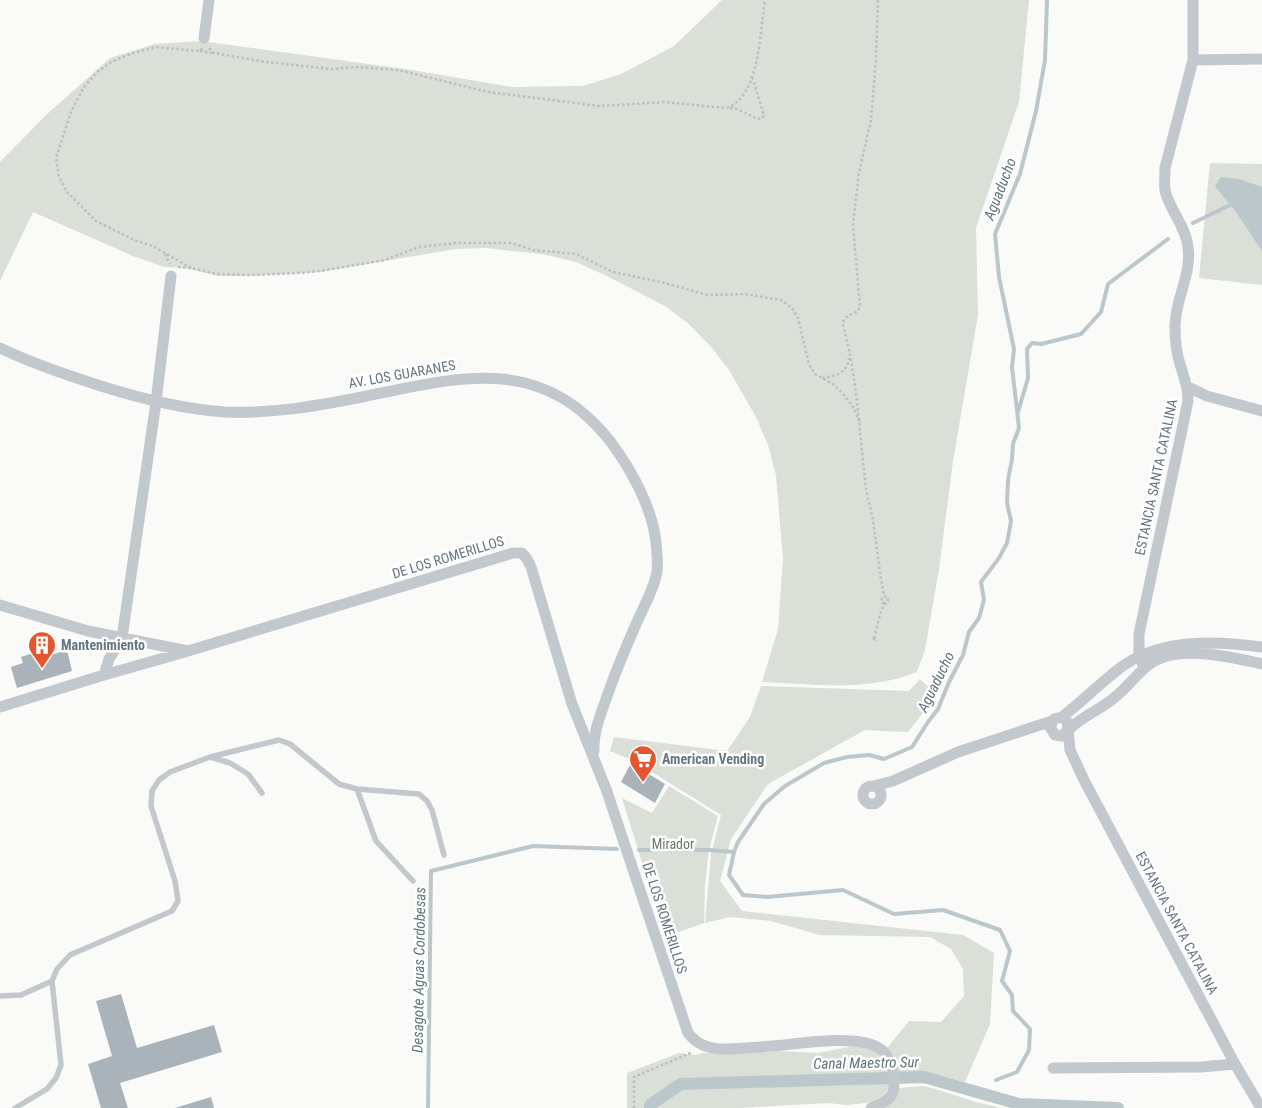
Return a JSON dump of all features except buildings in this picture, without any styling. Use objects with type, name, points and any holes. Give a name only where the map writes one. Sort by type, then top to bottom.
[{"type":"street","points":[[205,44],[210,0]]},
{"type":"street","name":"ESTANCIA SANTA CATALINA","points":[[1138,657],[1139,634],[1188,401],[1188,387],[1180,364],[1175,325],[1176,309],[1188,264],[1188,244],[1166,192],[1164,181],[1165,168],[1193,60],[1194,0]]},
{"type":"street","points":[[1193,60],[1262,59]]},
{"type":"street","points":[[104,675],[112,654],[122,638],[156,402],[171,276]]},
{"type":"street","name":"AV. LOS GUARANES","points":[[0,348],[60,374],[156,402],[227,412],[272,410],[329,403],[458,378],[514,380],[536,386],[564,398],[607,437],[619,453],[644,500],[652,521],[658,556],[657,571],[653,584],[616,671],[600,715],[595,733],[594,758]]},
{"type":"street","points":[[1188,387],[1207,396],[1262,411]]},
{"type":"street","name":"DE LOS ROMERILLOS","points":[[0,605],[67,625],[188,651],[513,553],[522,553],[530,567],[572,704],[594,758],[688,1033],[693,1039],[705,1046]]},
{"type":"street","points":[[1059,727],[1124,666],[1150,652],[1201,642],[1262,647]]},
{"type":"street","points":[[0,707],[188,651]]},
{"type":"street","points":[[893,781],[874,803],[868,803],[864,799],[862,794],[864,789],[869,786],[893,781],[958,752],[1037,726],[1059,727],[1077,722],[1115,697],[1145,668],[1162,658],[1188,653],[1262,664]]},
{"type":"street","points":[[1138,657],[1145,668]]},
{"type":"street","name":"ESTANCIA SANTA CATALINA","points":[[1059,727],[1120,850],[1235,1064],[1261,1108]]},
{"type":"street","points":[[874,786],[880,791],[880,797]]},
{"type":"street","points":[[705,1046],[718,1049],[784,1045],[823,1048],[854,1042],[873,1045],[880,1048],[890,1060],[894,1087],[892,1094],[887,1100],[871,1108]]},
{"type":"street","points":[[1052,1068],[1201,1067],[1235,1064]]},
{"type":"lane","points":[[15,1108],[47,1089],[56,1078],[61,1065],[52,981],[57,969],[70,955],[172,911],[178,901],[175,881],[152,806],[152,790],[159,780],[170,772],[210,757],[280,740],[290,744],[338,784],[357,789],[419,794],[428,801],[432,810],[444,855]]},
{"type":"lane","points":[[210,757],[230,763],[248,774],[262,794]]},
{"type":"lane","points":[[357,789],[376,842],[413,881]]},
{"type":"lane","points":[[0,996],[21,995],[52,981]]},
{"type":"path","points":[[726,108],[739,101],[746,92],[752,76],[759,46],[764,0]]},
{"type":"path","points":[[874,638],[884,604],[888,601],[887,597],[884,596],[865,480],[860,422],[843,321],[846,316],[858,311],[861,300],[853,225],[858,172],[871,120],[878,0]]},
{"type":"path","points":[[200,51],[205,44],[214,53]]},
{"type":"path","points":[[191,268],[162,250],[134,240],[96,221],[67,192],[59,177],[56,158],[71,112],[84,87],[97,72],[113,61],[133,53],[156,47],[200,51],[266,62],[331,69],[358,67],[398,70],[488,92],[600,106],[663,102],[735,108],[757,119],[761,119],[764,116],[752,76]]},
{"type":"path","points":[[171,276],[173,269],[177,266],[217,274],[248,275],[320,271],[385,260],[420,247],[456,243],[511,243],[533,250],[576,254],[613,272],[665,283],[708,295],[745,294],[780,300],[792,308],[798,318],[809,364],[815,374],[833,384],[843,394],[853,407],[860,422]]},
{"type":"path","points":[[162,250],[168,257],[171,265],[171,276]]},
{"type":"path","points":[[822,378],[835,376],[844,371],[850,354]]},
{"type":"path","points":[[634,1108],[634,1077],[705,1046]]},
{"type":"green space","points":[[722,0],[1029,0],[1019,102],[976,228],[978,315],[953,461],[939,569],[925,650],[917,672],[879,682],[860,684],[821,685],[762,682],[778,629],[783,559],[776,475],[768,445],[756,417],[729,370],[712,348],[689,324],[665,306],[576,262],[542,254],[485,248],[456,249],[320,272],[217,276],[186,268],[164,267],[133,256],[33,212],[0,281],[0,162],[45,116],[110,58],[155,44],[201,41],[412,70],[512,87],[583,86],[621,74],[674,46]]},
{"type":"green space","points":[[1210,163],[1262,164],[1262,285],[1199,278]]},
{"type":"green space","points":[[920,679],[937,695],[908,732],[865,730],[768,784],[731,839],[720,881],[742,911],[963,935],[994,953],[990,1024],[965,1082],[923,1072],[898,1072],[896,1059],[888,1047],[909,1021],[941,1022],[964,996],[963,969],[951,949],[930,937],[820,935],[771,921],[730,917],[705,923],[711,854],[721,815],[636,762],[610,751],[614,737],[727,751],[750,717],[761,686],[909,691]]},
{"type":"green space","name":"Mirador","points":[[669,786],[718,816],[709,850],[705,885],[704,923],[665,937],[622,798],[652,813]]},
{"type":"green space","points":[[854,1046],[867,1048],[878,1053],[884,1058],[889,1069],[889,1087],[884,1096],[874,1102],[847,1105],[828,1103],[739,1108],[627,1108],[627,1073],[679,1053],[694,1055],[703,1053],[723,1054],[777,1051],[818,1053]]},
{"type":"green space","points":[[923,1086],[1000,1108],[886,1108],[891,1104],[899,1088]]},
{"type":"shaded area","points":[[1221,177],[1239,179],[1262,187],[1262,251],[1236,212],[1215,186]]},
{"type":"waterway","name":"Aguaducho","points":[[734,852],[738,842],[764,804],[785,786],[824,763],[847,757],[869,755],[884,759],[912,747],[938,709],[963,655],[969,632],[979,618],[984,600],[981,582],[999,558],[1007,543],[1011,521],[1007,503],[1008,480],[1013,444],[1019,428],[1012,367],[1014,349],[999,277],[995,234],[1020,174],[1036,111],[1045,60],[1047,0]]},
{"type":"waterway","points":[[1193,223],[1230,205]]},
{"type":"waterway","name":"Aguaducho","points":[[1018,412],[1028,378],[1027,349],[1032,343],[1041,344],[1081,334],[1101,312],[1108,284],[1168,239]]},
{"type":"waterway","name":"Desagote Aguas Cordobesas","points":[[428,1108],[431,871],[533,846],[617,849]]},
{"type":"waterway","name":"Desagote Aguas Cordobesas","points":[[639,850],[734,852],[729,875],[743,895],[767,897],[843,890],[894,914],[943,910],[1000,930],[1010,951],[1002,981],[1012,995],[1013,1011],[1030,1029],[1029,1050],[1017,1072],[996,1080]]},
{"type":"waterway","name":"Canal Maestro Sur","points":[[650,1108],[650,1105],[681,1084],[924,1077],[1019,1104],[1118,1108]]},
{"type":"place","name":"Mantenimiento","points":[[42,669]]},
{"type":"place","name":"American Vending","points":[[643,783]]}]
